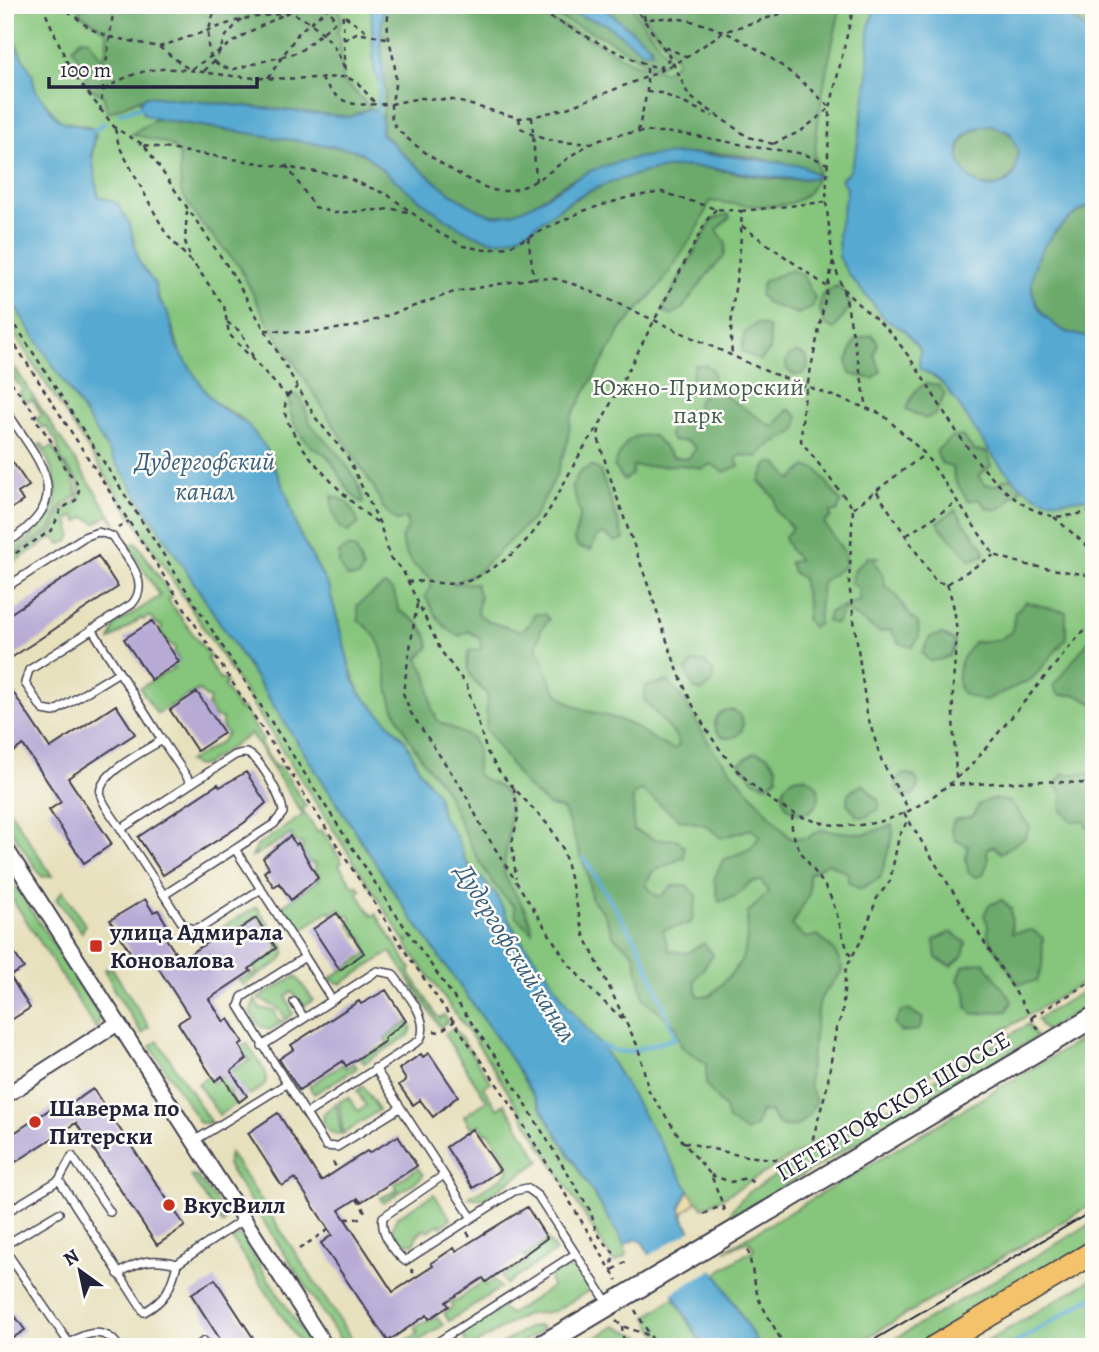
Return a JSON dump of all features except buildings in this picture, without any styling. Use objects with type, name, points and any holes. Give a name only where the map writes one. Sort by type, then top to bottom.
[{"type":"main road","points":[[935,1347],[1094,1252]]},
{"type":"main road","points":[[964,1347],[1094,1270]]},
{"type":"street","points":[[5,847],[326,1347]]},
{"type":"street","name":"ПЕТЕРГОФСКОЕ ШОССЕ","points":[[613,1313],[647,1283],[1094,1017]]},
{"type":"street","points":[[5,1096],[118,1023]]},
{"type":"street","points":[[540,1347],[613,1313]]},
{"type":"lane","points":[[5,410],[42,468],[48,489],[46,503],[37,520],[5,544]]},
{"type":"lane","points":[[5,588],[84,537],[98,532],[112,536],[141,584],[140,595],[132,604],[29,670],[25,683],[43,710],[54,712],[119,672]]},
{"type":"lane","points":[[92,629],[191,783]]},
{"type":"lane","points":[[162,740],[108,774],[101,785],[100,796],[184,926],[193,929],[204,926],[261,890]]},
{"type":"lane","points":[[121,829],[235,755],[247,753],[256,759],[283,801],[283,813],[274,824],[164,895]]},
{"type":"lane","points":[[235,849],[332,1000]]},
{"type":"lane","points":[[305,957],[243,998],[239,1006],[262,1046],[326,1146],[337,1147],[400,1108]]},
{"type":"lane","points":[[262,1046],[377,971],[393,974],[416,1009],[425,1030],[420,1040],[306,1114]]},
{"type":"lane","points":[[294,1002],[304,1018]]},
{"type":"lane","points":[[376,1068],[472,1218]]},
{"type":"lane","points":[[194,1141],[286,1084]]},
{"type":"lane","points":[[5,1213],[59,1180],[72,1156],[110,1212]]},
{"type":"lane","points":[[444,1175],[383,1217],[381,1226],[405,1261],[514,1191],[527,1188],[538,1196],[613,1313]]},
{"type":"lane","points":[[59,1180],[144,1312],[163,1301],[172,1286],[177,1264],[244,1219]]},
{"type":"lane","points":[[59,1213],[5,1248],[66,1345],[78,1336],[92,1332],[115,1340],[119,1347]]},
{"type":"lane","points":[[430,1347],[575,1254]]},
{"type":"lane","points":[[118,1274],[141,1261],[156,1259],[177,1264]]},
{"type":"lane","points":[[196,1347],[204,1341],[208,1347]]},
{"type":"path","points":[[40,5],[71,71],[100,111],[115,128],[144,145],[162,150],[286,165],[368,185],[388,195],[463,246],[485,250],[508,247],[583,211],[629,197],[662,192],[716,209],[741,211],[826,201]]},
{"type":"path","points":[[60,5],[91,29],[110,37],[159,47],[190,71]]},
{"type":"path","points":[[100,111],[114,5]]},
{"type":"path","points":[[218,5],[208,31],[214,62],[224,69],[285,56],[309,46],[335,22],[330,6]]},
{"type":"path","points":[[204,72],[214,62],[226,36],[254,5]]},
{"type":"path","points":[[277,5],[312,22],[324,32],[345,69]]},
{"type":"path","points":[[190,71],[257,28],[303,5]]},
{"type":"path","points":[[321,5],[324,13]]},
{"type":"path","points":[[342,5],[346,77]]},
{"type":"path","points":[[390,5],[385,37],[394,51],[397,70],[397,83],[391,104],[395,126],[436,159],[483,187],[500,192],[536,182],[592,144]]},
{"type":"path","points":[[523,5],[647,65],[662,69]]},
{"type":"path","points":[[633,5],[670,57],[689,96],[748,137],[773,146],[801,131],[830,108]]},
{"type":"path","points":[[642,5],[645,20]]},
{"type":"path","points":[[321,78],[352,105],[362,107],[420,98],[453,100],[519,118],[532,117],[567,108],[648,77],[687,57],[723,32],[809,5]]},
{"type":"path","points":[[853,5],[830,108],[826,201],[833,261],[842,286],[867,407]]},
{"type":"path","points":[[1070,5],[1094,19]]},
{"type":"path","points":[[267,79],[299,32],[330,6]]},
{"type":"path","points":[[159,47],[242,19],[290,13]]},
{"type":"path","points":[[344,15],[371,34]]},
{"type":"path","points":[[645,20],[671,18],[723,32],[785,66],[830,108]]},
{"type":"path","points":[[344,40],[356,33],[385,37]]},
{"type":"path","points":[[662,46],[687,57]]},
{"type":"path","points":[[662,69],[670,57]]},
{"type":"path","points":[[638,132],[647,92],[647,65]]},
{"type":"path","points":[[104,90],[140,70],[156,67],[267,79],[346,77],[357,82],[375,103]]},
{"type":"path","points":[[647,92],[661,93],[717,117]]},
{"type":"path","points":[[532,117],[536,182]]},
{"type":"path","points":[[519,118],[521,128],[533,136],[557,142],[592,144],[638,132],[654,131],[802,151],[827,164]]},
{"type":"path","points":[[115,128],[119,146],[159,220],[224,306],[229,334],[287,396]]},
{"type":"path","points":[[144,145],[230,270],[331,440],[347,456],[380,524],[390,558],[402,569],[441,651],[467,686],[487,752],[514,788],[550,827],[563,849],[584,935],[638,1047],[649,1091],[683,1142],[711,1175],[725,1210],[721,1218]]},
{"type":"path","points":[[286,165],[315,208],[334,213],[393,209],[416,214]]},
{"type":"path","points":[[187,209],[185,241],[192,263]]},
{"type":"path","points":[[407,582],[443,585],[464,582],[486,573],[514,553],[546,518],[574,463],[600,424],[651,320],[707,220],[716,209]]},
{"type":"path","points":[[732,354],[729,323],[742,226],[741,211]]},
{"type":"path","points":[[742,226],[826,286]]},
{"type":"path","points":[[528,237],[534,278]]},
{"type":"path","points":[[833,261],[807,387],[801,441],[853,508],[849,584],[867,714],[882,762],[909,810]]},
{"type":"path","points":[[265,330],[306,333],[358,326],[454,292],[534,278],[556,279],[579,286],[807,387],[882,414],[925,454],[994,555],[1027,565],[1094,576]]},
{"type":"path","points":[[842,286],[854,303],[893,335],[944,413],[1001,488],[1012,499],[1053,516],[1094,552]]},
{"type":"path","points":[[5,309],[390,906],[506,1072],[591,1212],[596,1232],[613,1252],[612,1270]]},
{"type":"path","points":[[227,322],[241,332],[253,357]]},
{"type":"path","points":[[5,329],[407,954],[514,1109],[617,1280]]},
{"type":"path","points":[[5,363],[13,385],[27,407]]},
{"type":"path","points":[[5,390],[13,385]]},
{"type":"path","points":[[298,386],[287,396],[284,410],[300,443],[359,512],[380,524]]},
{"type":"path","points":[[20,411],[30,405],[36,415],[34,417],[54,445]]},
{"type":"path","points":[[27,421],[34,417]]},
{"type":"path","points":[[600,424],[598,436],[610,475],[673,657],[694,709],[714,740],[755,789],[793,815],[816,821],[853,824],[909,810],[948,785],[983,753],[1078,637],[1094,623]]},
{"type":"path","points":[[853,508],[925,454]]},
{"type":"path","points":[[877,492],[936,582],[947,584],[994,555]]},
{"type":"path","points":[[907,535],[958,502]]},
{"type":"path","points":[[1053,516],[1094,511]]},
{"type":"path","points":[[121,526],[129,521]]},
{"type":"path","points":[[947,584],[957,611],[958,639],[953,688],[956,778]]},
{"type":"path","points":[[417,604],[403,693],[411,713],[463,790],[484,831],[579,978],[627,1022]]},
{"type":"path","points":[[948,785],[1043,781],[1094,784]]},
{"type":"path","points":[[514,788],[518,817],[512,843],[517,881]]},
{"type":"path","points":[[904,813],[1032,1017],[1094,980]]},
{"type":"path","points":[[793,815],[795,836],[810,869],[829,893],[843,941],[851,957]]},
{"type":"path","points":[[810,1149],[827,1087],[835,1029],[842,1015],[843,980],[877,898],[890,881],[899,836],[908,820]]},
{"type":"path","points":[[439,1032],[455,1021]]},
{"type":"path","points":[[683,1142],[738,1154],[790,1161]]},
{"type":"path","points":[[334,1162],[338,1170]]},
{"type":"path","points":[[711,1175],[731,1182],[746,1178],[754,1183]]},
{"type":"path","points":[[357,1199],[367,1215]]},
{"type":"path","points":[[704,1214],[716,1208],[725,1210]]},
{"type":"path","points":[[345,1219],[362,1218]]},
{"type":"path","points":[[299,1250],[328,1230]]},
{"type":"path","points":[[465,1230],[473,1241]]},
{"type":"path","points":[[591,1234],[596,1232]]},
{"type":"path","points":[[748,1250],[758,1298],[785,1347]]},
{"type":"path","points":[[612,1270],[628,1260]]},
{"type":"path","points":[[409,1266],[416,1277]]},
{"type":"path","points":[[635,1310],[657,1347]]},
{"type":"path","points":[[613,1313],[622,1326],[624,1347]]},
{"type":"path","points":[[622,1326],[651,1336]]},
{"type":"green space","name":"Южно-Приморский парк","points":[[5,5],[1094,5],[1094,976],[724,1197],[703,1208],[699,1201],[696,1203],[605,1051],[567,1005],[548,974],[517,935],[495,893],[466,862],[456,836],[443,818],[436,792],[421,773],[405,740],[361,694],[351,671],[329,588],[299,533],[287,495],[266,448],[242,419],[210,399],[180,353],[169,316],[139,262],[120,208],[117,203],[101,199],[98,194],[93,168],[96,135],[89,126],[60,121],[38,94],[16,43],[5,29]]},
{"type":"green space","points":[[79,5],[340,5],[341,22],[337,33],[340,39],[343,80],[371,108],[350,117],[146,96],[108,113],[103,95],[89,88],[83,66],[72,48],[81,39],[89,40],[102,59],[107,50],[107,33],[81,15]]},
{"type":"green space","points":[[384,5],[518,5],[589,38],[632,63],[664,72],[676,63],[676,58],[635,5],[841,5],[819,117],[815,155],[818,175],[796,167],[750,157],[721,153],[698,154],[640,163],[573,179],[524,209],[503,216],[479,210],[433,180],[381,132],[385,93],[380,39],[389,36],[380,32]]},
{"type":"green space","points":[[529,5],[576,5],[576,10],[583,18],[607,24],[642,51],[652,47],[600,5],[630,5],[668,57],[667,61],[659,66],[648,64],[603,37]]},
{"type":"green space","points":[[1062,5],[1094,5],[1094,35],[1069,17]]},
{"type":"green space","points":[[156,119],[351,149],[364,154],[457,224],[494,241],[526,229],[596,189],[655,170],[685,167],[779,179],[816,177],[810,190],[800,199],[787,204],[755,206],[710,201],[699,226],[663,282],[622,328],[571,417],[567,444],[556,476],[535,516],[477,573],[452,584],[475,583],[480,596],[477,613],[490,622],[519,631],[529,625],[534,614],[544,614],[549,619],[541,630],[536,647],[551,683],[559,694],[582,709],[618,719],[674,749],[679,745],[675,735],[644,700],[646,686],[668,681],[685,702],[713,750],[790,838],[807,838],[820,830],[865,834],[892,825],[893,836],[880,878],[860,889],[848,882],[848,873],[828,863],[809,874],[809,894],[792,926],[806,938],[818,935],[837,956],[842,972],[821,998],[809,1080],[816,1101],[810,1114],[797,1126],[781,1125],[771,1112],[761,1111],[756,1126],[746,1132],[728,1120],[725,1109],[706,1085],[706,1064],[681,1046],[676,1026],[644,999],[634,953],[614,937],[603,912],[591,898],[588,876],[564,810],[548,805],[524,784],[486,729],[487,694],[474,680],[467,664],[469,651],[482,649],[479,637],[468,631],[460,636],[454,633],[443,625],[435,614],[425,596],[431,587],[431,578],[411,561],[403,545],[401,538],[408,528],[406,518],[397,521],[383,508],[374,488],[263,314],[239,266],[200,222],[181,192],[179,153],[169,144],[132,134]],"holes":[[[641,790],[681,820],[706,825],[721,838],[751,829],[760,836],[750,849],[723,860],[714,879],[719,902],[736,896],[751,882],[762,881],[768,892],[747,914],[746,942],[741,961],[710,996],[698,996],[694,981],[713,955],[704,943],[687,953],[669,951],[663,930],[691,923],[697,895],[686,885],[671,886],[662,896],[655,895],[646,885],[652,872],[684,857],[684,847],[677,839],[656,840],[634,830],[633,795]]]},
{"type":"green space","points":[[983,126],[995,126],[1014,139],[1019,156],[1017,168],[1006,181],[995,186],[983,186],[964,173],[959,162],[959,150],[972,131]]},
{"type":"green space","points":[[1094,204],[1094,336],[1087,336],[1064,331],[1049,320],[1037,305],[1032,288],[1033,271],[1050,238],[1078,212]]},
{"type":"green space","points":[[728,214],[730,217],[717,230],[726,243],[724,257],[682,309],[672,315],[664,312],[664,306],[713,219]]},
{"type":"green space","points":[[790,270],[802,274],[815,298],[812,308],[798,314],[768,304],[760,295],[763,282]]},
{"type":"green space","points":[[837,286],[847,295],[850,307],[834,329],[825,325],[819,308],[822,294]]},
{"type":"green space","points":[[5,291],[404,907],[506,1051],[625,1245],[626,1256],[614,1263],[485,1055],[406,944],[408,940],[405,941],[5,320]]},
{"type":"green space","points":[[757,323],[769,328],[770,350],[760,361],[742,351],[744,334]]},
{"type":"green space","points":[[872,335],[878,343],[874,355],[881,371],[873,379],[850,374],[847,361],[855,340]]},
{"type":"green space","points":[[5,353],[117,525],[109,515],[96,523],[86,517],[78,522],[74,516],[68,520],[72,535],[69,541],[60,544],[53,537],[5,568],[5,561],[53,531],[61,511],[77,501],[80,490],[78,481],[61,460],[57,442],[46,426],[42,428],[36,419],[42,415],[32,399],[26,403],[19,393],[23,390],[10,374]]},
{"type":"green space","points":[[797,353],[805,356],[808,364],[805,372],[797,375],[789,372],[786,364],[789,356]]},
{"type":"green space","points":[[695,365],[705,365],[712,369],[716,390],[773,427],[789,409],[798,417],[796,429],[790,435],[769,445],[758,457],[742,455],[736,458],[739,466],[724,472],[711,464],[702,469],[677,465],[633,466],[632,474],[624,480],[614,466],[624,446],[632,438],[654,436],[673,457],[688,459],[696,448],[687,441],[673,441],[669,434],[674,424],[696,414],[698,401],[703,396],[693,379]]},
{"type":"green space","points":[[926,383],[938,385],[945,394],[935,414],[925,419],[906,409],[916,390]]},
{"type":"green space","points":[[295,394],[302,401],[313,427],[351,472],[363,503],[351,493],[326,455],[311,446],[298,430],[290,411],[290,397]]},
{"type":"green space","points":[[962,436],[974,450],[987,452],[991,466],[978,476],[985,485],[998,485],[1004,479],[1015,478],[1022,485],[1019,493],[997,510],[987,508],[979,499],[968,501],[954,479],[953,468],[941,463],[936,451],[952,437]]},
{"type":"green space","points":[[42,444],[46,450],[53,446],[75,483],[76,496],[59,509],[51,529],[5,559],[5,555],[22,544],[46,521],[53,509],[55,481],[50,464],[39,445]]},
{"type":"green space","points":[[768,463],[777,463],[791,480],[806,466],[817,469],[841,502],[837,512],[830,512],[831,517],[824,523],[844,552],[846,565],[822,582],[818,624],[812,627],[806,619],[808,607],[802,578],[793,572],[789,562],[799,560],[784,538],[792,528],[776,511],[775,498],[759,481]]},
{"type":"green space","points":[[592,466],[600,471],[624,539],[615,542],[604,534],[596,537],[591,550],[578,547],[574,540],[580,514],[572,486],[580,472]]},
{"type":"green space","points":[[332,496],[346,502],[357,519],[359,524],[348,532],[339,527],[332,509]]},
{"type":"green space","points":[[955,510],[984,549],[984,555],[971,560],[940,527],[938,522]]},
{"type":"green space","points":[[126,541],[130,546],[136,542],[172,597],[168,600],[210,657],[207,659],[220,680],[224,679],[227,683],[224,686],[239,710],[243,708],[263,740],[260,743],[276,768],[280,766],[306,806],[302,809],[317,832],[322,830],[342,862],[339,865],[354,887],[357,885],[361,890],[357,893],[372,916],[376,914],[437,1016],[440,1018],[444,1015],[448,1021],[440,1027],[391,952],[341,984],[329,979],[368,953],[363,937],[358,936],[349,924],[352,920],[349,915],[344,916],[339,908],[331,914],[329,911],[298,932],[281,907],[320,879],[315,870],[316,864],[309,862],[302,850],[303,844],[296,842],[291,834],[252,857],[257,846],[303,815],[251,734],[204,765],[196,766],[188,762],[221,742],[227,734],[222,726],[222,718],[216,718],[208,706],[210,700],[198,690],[157,714],[140,688],[174,668],[172,665],[179,660],[174,652],[176,647],[169,644],[161,632],[162,626],[156,624],[150,616],[143,620],[141,618],[110,640],[114,626],[160,596]]},
{"type":"green space","points":[[348,547],[356,549],[363,569],[359,577],[347,577],[339,565],[339,553]]},
{"type":"green space","points":[[868,557],[879,557],[873,560],[884,577],[885,586],[895,594],[918,623],[919,637],[912,647],[899,643],[891,630],[879,632],[844,609],[836,624],[827,621],[829,612],[859,601],[859,588],[851,583],[855,569]]},
{"type":"green space","points":[[385,585],[394,592],[399,611],[415,621],[426,634],[429,647],[418,659],[428,677],[432,709],[438,721],[472,738],[477,749],[477,774],[507,795],[510,820],[505,875],[527,913],[532,932],[516,917],[514,906],[483,868],[446,792],[415,749],[393,706],[381,649],[377,639],[359,621],[357,605]]},
{"type":"green space","points":[[1026,602],[1066,612],[1066,639],[1032,679],[984,701],[963,694],[958,680],[959,666],[974,642],[999,640],[1012,631],[1015,612]]},
{"type":"green space","points":[[942,634],[955,641],[952,651],[944,659],[929,661],[922,653],[930,637]]},
{"type":"green space","points":[[1094,634],[1094,704],[1077,695],[1059,695],[1053,686]]},
{"type":"green space","points":[[693,662],[705,662],[713,671],[712,683],[703,691],[694,689],[686,670]]},
{"type":"green space","points":[[729,710],[739,714],[743,724],[739,734],[729,738],[719,734],[715,724],[719,714]]},
{"type":"green space","points":[[755,752],[767,755],[777,767],[777,778],[767,785],[755,781],[739,763]]},
{"type":"green space","points":[[907,774],[915,777],[918,785],[915,793],[907,796],[899,793],[896,785],[899,777]]},
{"type":"green space","points":[[1063,774],[1094,774],[1094,830],[1087,827],[1084,821],[1072,821],[1062,810],[1062,794],[1055,783]]},
{"type":"green space","points":[[801,777],[814,782],[819,795],[814,808],[801,813],[788,808],[783,795],[788,782]]},
{"type":"green space","points":[[863,784],[879,801],[879,809],[865,817],[857,816],[847,803],[848,793]]},
{"type":"green space","points":[[992,799],[1010,801],[1030,827],[1024,838],[1001,853],[993,846],[987,849],[988,862],[983,875],[975,877],[968,872],[968,846],[955,840],[951,828],[954,820],[973,816],[979,804]]},
{"type":"green space","points":[[5,803],[52,876],[42,877],[5,821]]},
{"type":"green space","points":[[5,870],[100,1016],[97,1030],[5,888]]},
{"type":"green space","points":[[63,891],[85,925],[82,932],[56,899]]},
{"type":"green space","points":[[1002,900],[1011,909],[1012,933],[1032,930],[1043,938],[1042,967],[1037,981],[1018,984],[988,937],[988,925],[984,915],[989,905]]},
{"type":"green space","points":[[257,907],[283,944],[285,953],[280,961],[243,985],[239,980],[257,973],[253,966],[271,957],[279,949],[257,916],[231,932],[228,926],[212,938],[209,934]]},
{"type":"green space","points":[[951,932],[966,943],[963,956],[951,966],[936,958],[934,940]]},
{"type":"green space","points":[[984,962],[1012,1001],[1007,1011],[973,1014],[967,1008],[966,992],[958,980],[963,966]]},
{"type":"green space","points":[[112,968],[149,1027],[142,1033],[114,990],[105,969]]},
{"type":"green space","points":[[296,976],[313,1000],[304,1006],[292,992],[286,996],[293,1014],[286,1019],[279,1009],[258,998]]},
{"type":"green space","points":[[1094,985],[1094,1002],[1045,1031],[1037,1019]]},
{"type":"green space","points":[[255,1000],[260,1008],[275,1011],[278,1020],[284,1021],[270,1030],[260,1026],[250,1012]]},
{"type":"green space","points":[[908,1010],[923,1018],[919,1030],[901,1032],[894,1024],[900,1012]]},
{"type":"green space","points":[[408,1022],[412,1028],[409,1035],[364,1063],[360,1058],[388,1044],[385,1038]]},
{"type":"green space","points":[[1028,1024],[1036,1037],[730,1218],[733,1208],[747,1193]]},
{"type":"green space","points":[[454,1028],[491,1082],[483,1087],[497,1109],[505,1104],[540,1161],[482,1200],[469,1197],[503,1177],[509,1170],[504,1161],[506,1159],[488,1132],[485,1133],[479,1124],[472,1129],[464,1116],[487,1101],[444,1034]]},
{"type":"green space","points":[[1094,1032],[1094,1203],[851,1347],[760,1347],[716,1273],[754,1249],[749,1241],[726,1250]]},
{"type":"green space","points":[[158,1041],[211,1123],[200,1123],[150,1046]]},
{"type":"green space","points":[[247,1043],[266,1073],[266,1081],[263,1087],[249,1095],[242,1085],[229,1093],[236,1104],[219,1115],[198,1084],[208,1076],[213,1083],[250,1060],[239,1048]]},
{"type":"green space","points":[[354,1063],[357,1068],[314,1094],[309,1086],[343,1064],[346,1068]]},
{"type":"green space","points":[[363,1086],[379,1110],[343,1134],[339,1102],[348,1097],[358,1111],[366,1106],[357,1091]]},
{"type":"green space","points":[[336,1103],[341,1134],[330,1132],[323,1123],[324,1113]]},
{"type":"green space","points":[[230,1153],[357,1347],[345,1347],[227,1165]]},
{"type":"green space","points":[[418,1168],[423,1175],[421,1178],[383,1203],[380,1198],[398,1190],[394,1184]]},
{"type":"green space","points":[[191,1176],[197,1177],[228,1216],[223,1224]]},
{"type":"green space","points":[[434,1194],[451,1219],[441,1227],[439,1224],[428,1231],[425,1229],[417,1235],[414,1244],[401,1242],[392,1229],[397,1217]]},
{"type":"green space","points":[[1094,1222],[1094,1244],[921,1347],[881,1347]]},
{"type":"green space","points":[[241,1236],[312,1347],[302,1347],[231,1237]]},
{"type":"green space","points":[[548,1240],[556,1251],[506,1284],[501,1276],[528,1261],[524,1256]]},
{"type":"green space","points":[[568,1268],[578,1270],[590,1290],[555,1311],[524,1315],[471,1347],[460,1347],[466,1343],[462,1332],[501,1307],[510,1314],[552,1287],[549,1276]]},
{"type":"green space","points":[[1094,1278],[1094,1347],[978,1347]]},
{"type":"green space","points":[[494,1280],[500,1288],[449,1321],[444,1313],[453,1307],[450,1302],[457,1301],[483,1281],[486,1286]]},
{"type":"green space","points":[[674,1297],[703,1347],[665,1347],[647,1317]]},
{"type":"green space","points":[[437,1317],[443,1325],[410,1347],[397,1347],[418,1333],[415,1327]]},
{"type":"green space","points":[[540,1326],[544,1329],[515,1347],[496,1347],[530,1327]]},
{"type":"green space","points":[[615,1326],[645,1338],[650,1347],[581,1347]]},
{"type":"sand","points":[[689,1190],[696,1203],[684,1212],[684,1219],[680,1208]]},
{"type":"water","points":[[371,5],[384,5],[380,39],[384,84],[381,86],[374,71]]},
{"type":"water","points":[[576,5],[600,5],[647,43],[652,52],[642,51],[604,23],[576,15]]},
{"type":"water","points":[[876,5],[1062,5],[1069,17],[1094,35],[1094,204],[1078,212],[1050,238],[1033,271],[1032,288],[1037,305],[1059,328],[1069,333],[1094,336],[1094,497],[1048,500],[1020,485],[995,458],[941,382],[919,368],[920,350],[905,331],[885,319],[848,274],[839,257],[838,232],[847,189],[841,179],[850,171],[857,149],[868,76],[869,27]],"holes":[[[991,125],[1010,133],[1018,151],[1015,174],[1000,186],[985,187],[973,181],[963,169],[959,156],[961,142],[971,131]]]},
{"type":"water","name":"Дудергофский канал","points":[[5,29],[32,73],[35,89],[56,117],[65,123],[95,129],[92,155],[98,196],[117,203],[130,225],[139,262],[155,284],[158,299],[167,311],[177,347],[205,391],[217,405],[248,425],[266,448],[287,495],[299,533],[329,588],[353,679],[361,694],[405,740],[421,773],[436,792],[443,818],[456,836],[466,862],[495,893],[517,935],[548,974],[567,1005],[605,1051],[689,1190],[680,1208],[684,1219],[760,1347],[704,1347],[643,1243],[636,1239],[625,1245],[506,1051],[404,907],[5,291]]},
{"type":"water","points":[[146,96],[350,117],[371,108],[377,111],[382,119],[381,133],[433,180],[464,202],[492,215],[515,212],[593,170],[645,157],[671,154],[724,156],[803,166],[819,177],[781,178],[685,167],[655,170],[585,193],[524,232],[502,240],[491,240],[476,236],[442,216],[364,154],[351,149],[156,119],[143,114],[140,101]]},
{"type":"pier","points":[[693,1229],[719,1271],[716,1273],[713,1269],[672,1293],[674,1297],[671,1299],[647,1257]]},
{"type":"waterway","points":[[377,116],[381,83]]},
{"type":"waterway","points":[[120,113],[141,107]]},
{"type":"waterway","points":[[93,131],[104,123]]},
{"type":"waterway","points":[[584,858],[641,949],[676,1038],[629,1052],[615,1051],[601,1045]]},
{"type":"waterway","points":[[1009,1347],[1094,1296]]},
{"type":"tram line","points":[[862,1347],[1094,1210]]},
{"type":"place","name":"улица Адмирала Коновалова","points":[[96,946]]},
{"type":"place","name":"Шаверма по Питерски","points":[[35,1122]]},
{"type":"place","name":"ВкусВилл","points":[[169,1205]]}]
